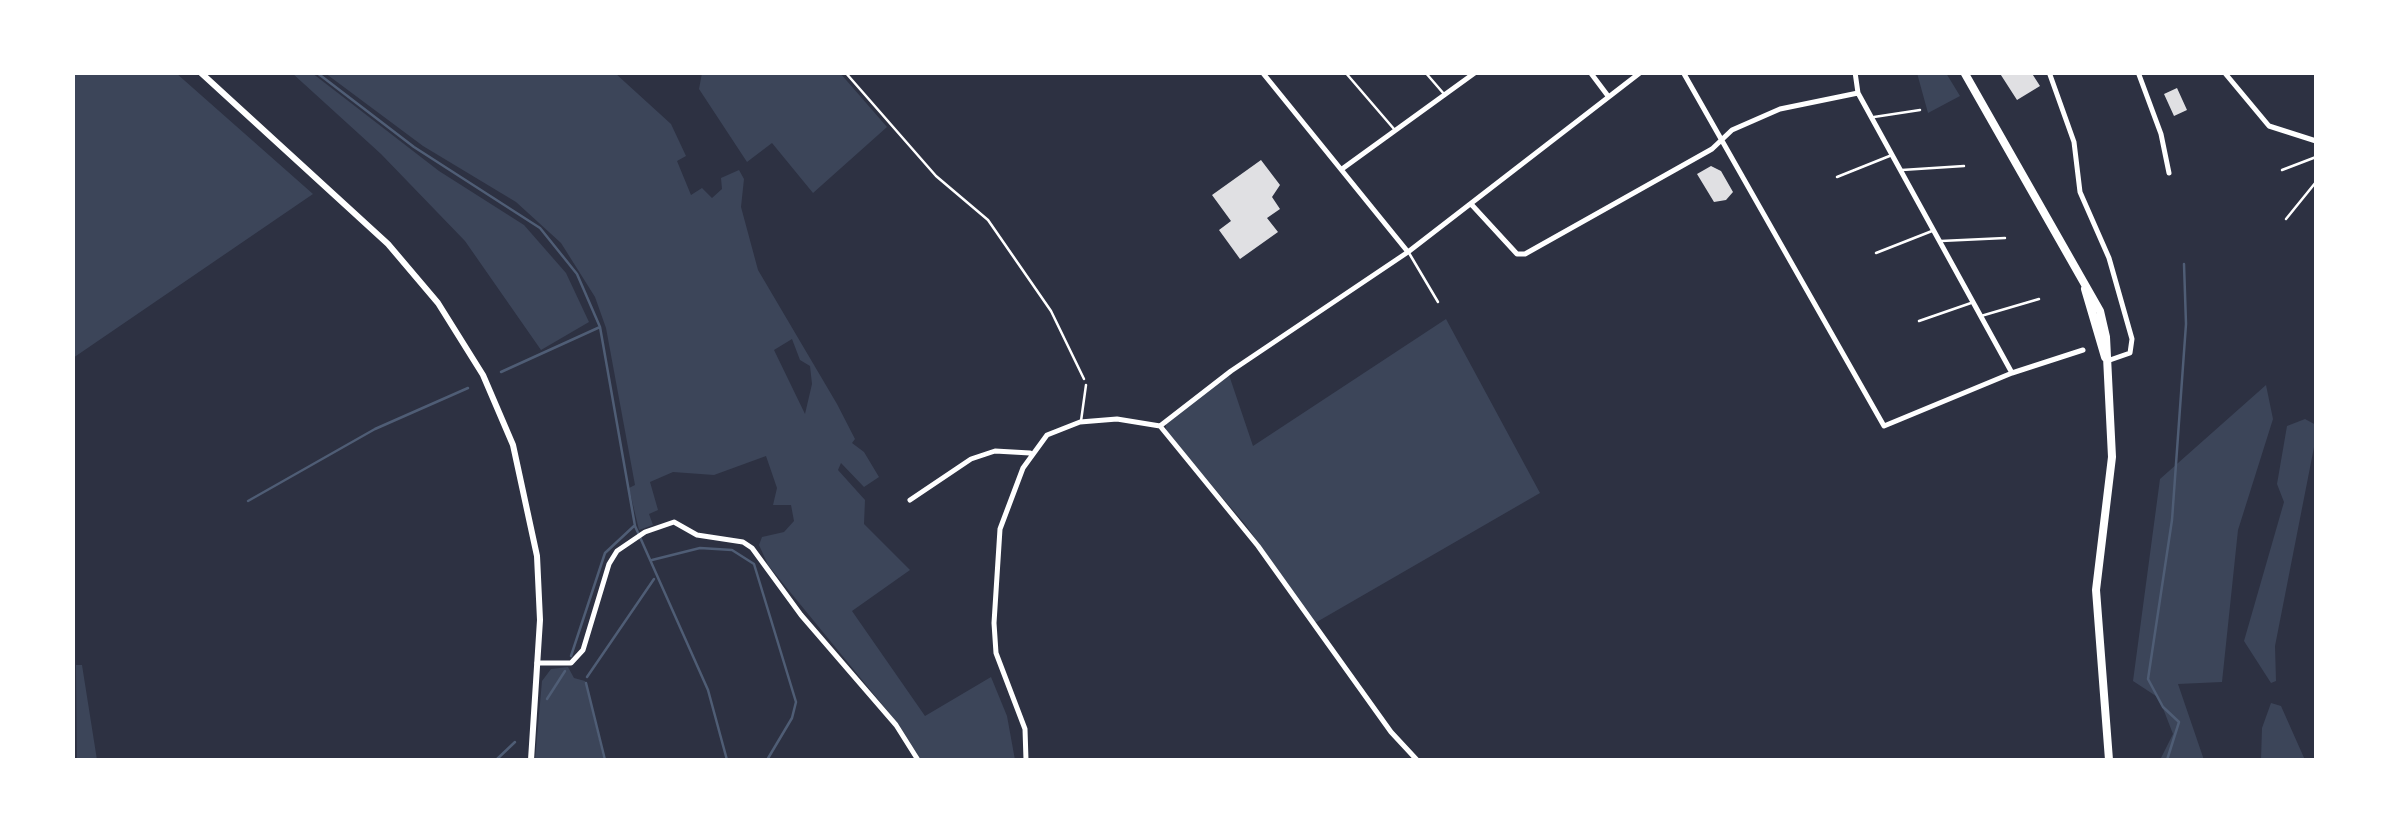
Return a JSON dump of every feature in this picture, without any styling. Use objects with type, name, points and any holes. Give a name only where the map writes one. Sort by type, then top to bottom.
[{"type":"main road","points":[[1964,72],[2100,311],[2113,407],[2112,457],[2096,590],[2109,760]]},
{"type":"street","points":[[200,72],[388,244],[438,302],[477,364],[513,445],[532,518],[540,602],[531,760]]},
{"type":"street","points":[[1262,72],[1408,252]]},
{"type":"street","points":[[1342,169],[1476,72]]},
{"type":"street","points":[[1590,72],[1608,96]]},
{"type":"street","points":[[1160,426],[1231,371],[1408,252],[1641,72]]},
{"type":"street","points":[[1683,72],[1884,426],[2012,373],[2083,350]]},
{"type":"street","points":[[1855,72],[1858,92],[2012,373]]},
{"type":"street","points":[[2050,72],[2074,142],[2080,192],[2109,258],[2132,339],[2130,353],[2107,361]]},
{"type":"street","points":[[2138,72],[2161,134],[2168,172]]},
{"type":"street","points":[[2224,72],[2268,126],[2316,141]]},
{"type":"street","points":[[1471,204],[1517,254],[1525,254],[1722,141],[1732,130],[1780,109],[1858,92]]},
{"type":"street","points":[[1026,760],[1025,729],[996,653],[1000,529],[1030,453],[1047,435],[1080,422],[1117,419],[1160,426],[1258,546],[1391,732],[1417,760]]},
{"type":"street","points":[[910,500],[972,458],[995,451],[1030,453]]},
{"type":"street","points":[[538,663],[572,663],[583,650],[609,564],[630,540],[674,522],[697,535],[743,542],[752,548],[801,615],[896,725],[918,760]]},
{"type":"lane","points":[[1345,72],[1396,130]]},
{"type":"lane","points":[[1425,72],[1446,94]]},
{"type":"lane","points":[[1872,118],[1920,110]]},
{"type":"lane","points":[[1837,176],[1893,154]]},
{"type":"lane","points":[[2282,170],[2316,157]]},
{"type":"lane","points":[[1900,170],[1964,166]]},
{"type":"lane","points":[[2286,219],[2316,182]]},
{"type":"lane","points":[[1876,253],[1934,230]]},
{"type":"lane","points":[[1940,242],[2005,238]]},
{"type":"lane","points":[[1408,252],[1438,302]]},
{"type":"lane","points":[[1980,316],[2039,299]]},
{"type":"lane","points":[[1919,321],[1972,302]]},
{"type":"lane","points":[[1080,422],[1086,384]]},
{"type":"path","points":[[845,72],[936,176],[988,220],[1010,248],[1067,338],[1086,384]]},
{"type":"shaded area","points":[[73,72],[176,73],[313,194],[73,358]]},
{"type":"shaded area","points":[[292,73],[312,73],[439,171],[524,225],[566,273],[589,322],[541,350],[465,241],[381,154]]},
{"type":"shaded area","points":[[325,73],[615,73],[671,124],[686,156],[677,161],[691,195],[702,188],[712,198],[722,189],[721,178],[739,170],[744,179],[741,207],[758,270],[837,404],[855,439],[852,443],[864,452],[879,477],[864,487],[841,463],[838,470],[865,500],[864,524],[910,570],[852,611],[925,716],[991,677],[1007,716],[1015,760],[921,760],[899,725],[768,565],[759,545],[762,537],[784,532],[794,521],[791,505],[773,505],[777,488],[766,456],[714,475],[673,472],[650,482],[658,510],[649,514],[653,525],[639,530],[629,488],[635,485],[606,328],[595,297],[561,243],[516,202],[423,146]],"holes":[[[792,339],[800,360],[810,366],[812,384],[805,414],[774,350]]]},
{"type":"shaded area","points":[[702,73],[840,73],[887,127],[813,193],[772,143],[747,162],[699,89]]},
{"type":"shaded area","points":[[1917,73],[1946,73],[1960,96],[1928,113]]},
{"type":"shaded area","points":[[1446,319],[1540,493],[1315,623],[1245,524],[1166,432],[1166,423],[1229,375],[1253,446]]},
{"type":"shaded area","points":[[2266,385],[2273,419],[2238,530],[2222,682],[2178,684],[2204,760],[2160,760],[2173,734],[2159,698],[2133,681],[2160,479]]},
{"type":"shaded area","points":[[2305,419],[2316,425],[2316,437],[2275,646],[2276,681],[2271,683],[2244,641],[2284,502],[2277,484],[2287,426]]},
{"type":"shaded area","points":[[76,665],[82,665],[97,760],[77,760]]},
{"type":"shaded area","points":[[568,667],[574,678],[585,681],[604,760],[535,760],[542,681],[551,669]]},
{"type":"shaded area","points":[[2271,703],[2281,706],[2305,760],[2261,760],[2262,728]]},
{"type":"building","points":[[1999,72],[2031,72],[2040,86],[2017,100]]},
{"type":"building","points":[[2177,88],[2187,110],[2174,116],[2164,94]]},
{"type":"building","points":[[1261,160],[1280,185],[1272,197],[1280,209],[1267,218],[1278,232],[1240,259],[1219,230],[1231,221],[1212,195]]},
{"type":"building","points":[[1711,166],[1721,171],[1733,192],[1726,200],[1714,202],[1697,174]]},
{"type":"waterway","points":[[316,72],[414,147],[540,228],[577,274],[600,327],[635,526],[708,690],[727,760]]},
{"type":"waterway","points":[[2167,760],[2179,722],[2163,707],[2148,679],[2172,520],[2186,324],[2184,264]]},
{"type":"waterway","points":[[501,372],[600,327]]},
{"type":"waterway","points":[[248,501],[375,429],[468,388]]},
{"type":"waterway","points":[[571,656],[605,553],[634,526]]},
{"type":"waterway","points":[[652,560],[700,548],[732,550],[754,564],[796,702],[792,718],[767,760]]},
{"type":"waterway","points":[[587,677],[654,579]]},
{"type":"waterway","points":[[547,699],[565,671]]},
{"type":"waterway","points":[[586,683],[605,760]]},
{"type":"waterway","points":[[496,760],[515,742]]}]
